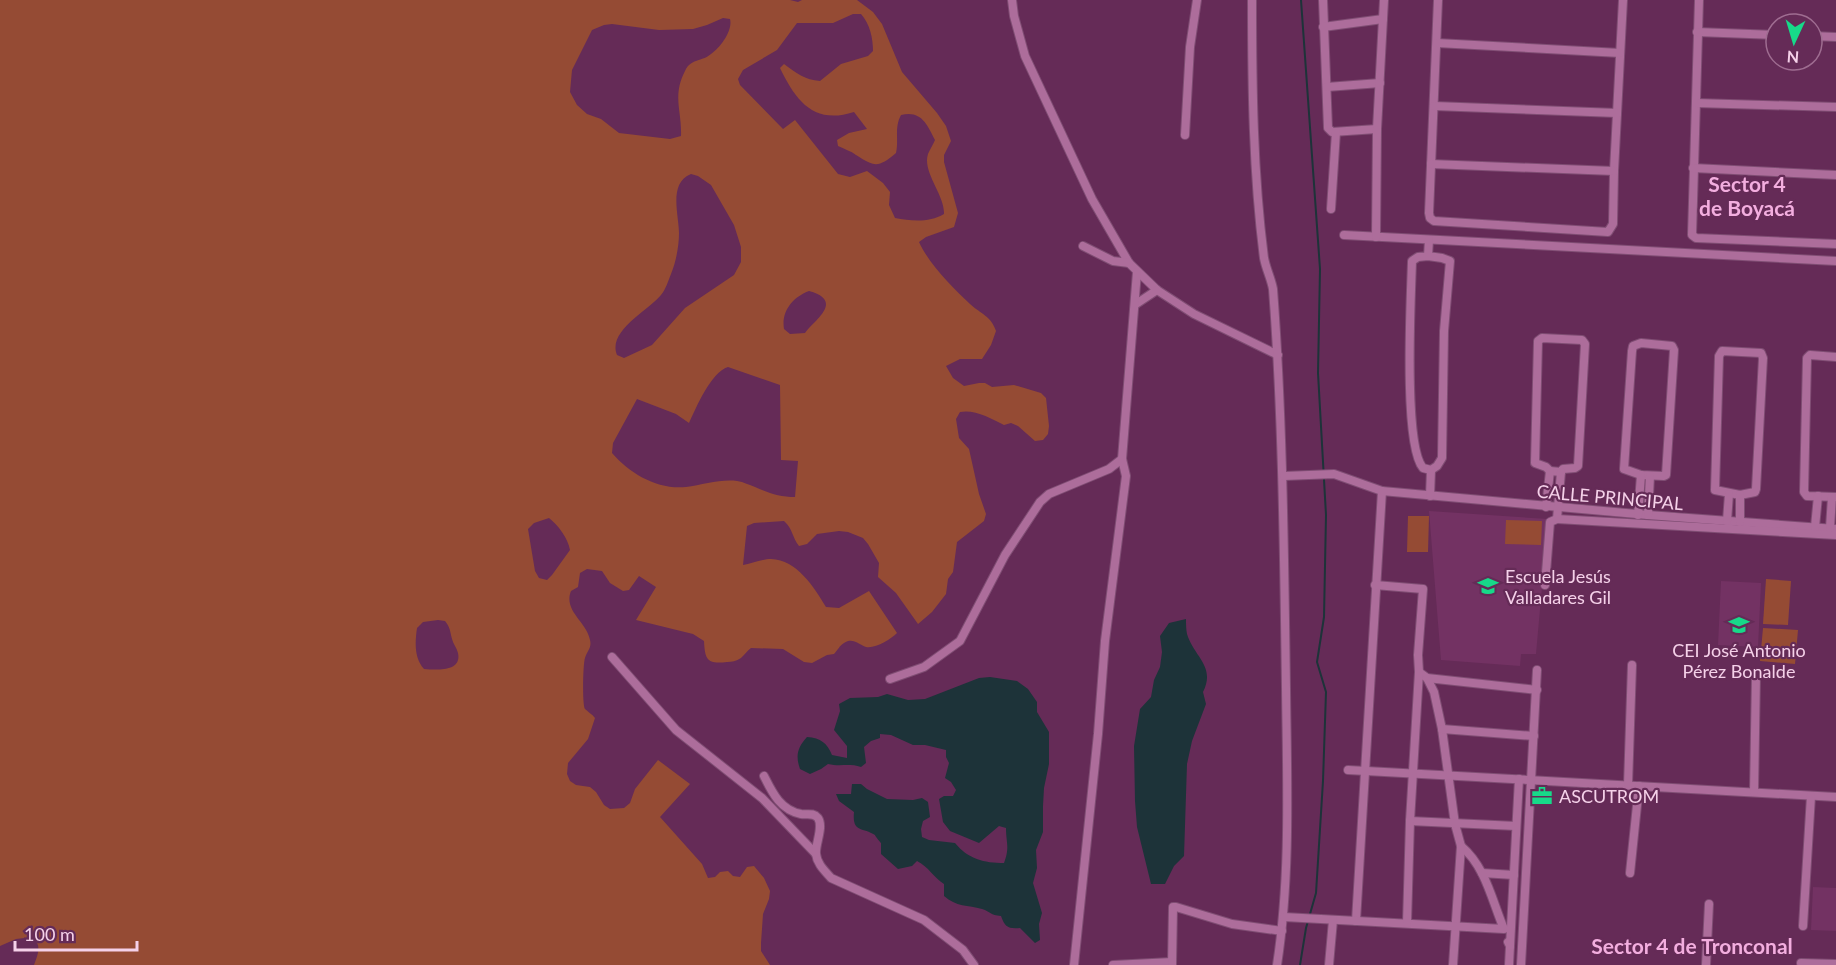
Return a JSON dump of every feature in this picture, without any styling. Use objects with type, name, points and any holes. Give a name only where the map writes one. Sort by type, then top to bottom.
[{"type":"street","points":[[1012,0],[1025,56],[1092,199],[1129,262],[1157,290],[1194,314],[1278,355]]},
{"type":"street","points":[[1185,135],[1190,47],[1197,0]]},
{"type":"street","points":[[1252,0],[1252,89],[1257,179],[1264,260],[1273,289],[1284,476],[1287,917],[1282,931],[1277,965]]},
{"type":"street","points":[[1323,0],[1329,131],[1377,129]]},
{"type":"street","points":[[1376,237],[1377,129],[1384,0]]},
{"type":"street","points":[[1438,0],[1430,218],[1608,232],[1613,224],[1623,0]]},
{"type":"street","points":[[1699,0],[1690,231],[1692,235],[1696,238],[1836,244]]},
{"type":"street","points":[[1323,27],[1383,19]]},
{"type":"street","points":[[1698,32],[1764,35]]},
{"type":"street","points":[[1437,43],[1620,53]]},
{"type":"street","points":[[1327,87],[1380,83]]},
{"type":"street","points":[[1696,103],[1836,107]]},
{"type":"street","points":[[1434,106],[1617,113]]},
{"type":"street","points":[[1331,209],[1336,132]]},
{"type":"street","points":[[1431,164],[1614,171]]},
{"type":"street","points":[[1693,168],[1836,175]]},
{"type":"street","points":[[1344,236],[1836,261]]},
{"type":"street","points":[[1428,256],[1429,240]]},
{"type":"street","points":[[1083,246],[1113,261],[1129,262]]},
{"type":"street","points":[[1428,256],[1450,261],[1444,331],[1442,458],[1431,470],[1423,468],[1417,458],[1410,396],[1412,261],[1418,257],[1428,256]]},
{"type":"street","points":[[1074,965],[1098,734],[1105,642],[1126,476],[1122,459],[1137,272]]},
{"type":"street","points":[[1136,304],[1157,290]]},
{"type":"street","points":[[1542,338],[1582,340],[1584,345],[1578,466],[1563,469],[1561,472],[1550,471],[1535,463],[1539,341],[1542,338]]},
{"type":"street","points":[[1641,343],[1662,344],[1671,346],[1674,350],[1666,475],[1650,476],[1624,469],[1632,351],[1633,346],[1641,343]]},
{"type":"street","points":[[1722,351],[1761,353],[1764,358],[1756,489],[1755,492],[1740,495],[1729,494],[1715,490],[1719,356],[1722,351]]},
{"type":"street","points":[[1833,528],[1834,497],[1808,496],[1804,492],[1806,364],[1810,355],[1836,357]]},
{"type":"street","points":[[890,679],[924,667],[960,641],[1005,555],[1040,502],[1049,494],[1109,469],[1122,459]]},
{"type":"street","points":[[1430,496],[1431,470]]},
{"type":"street","points":[[1546,507],[1550,471]]},
{"type":"street","points":[[1557,519],[1561,472]]},
{"type":"street","name":"CALLE PRINCIPAL","points":[[1284,476],[1334,474],[1382,491],[1648,516],[1833,528]]},
{"type":"street","points":[[1638,515],[1641,475]]},
{"type":"street","points":[[1648,516],[1650,476]]},
{"type":"street","points":[[1356,921],[1382,491]]},
{"type":"street","points":[[1727,521],[1729,494]]},
{"type":"street","points":[[1740,495],[1740,522]]},
{"type":"street","points":[[1815,527],[1818,496]]},
{"type":"street","points":[[1545,585],[1550,522],[1557,519],[1836,536]]},
{"type":"street","points":[[1375,585],[1423,589],[1424,592],[1418,655],[1407,923]]},
{"type":"street","points":[[612,657],[676,730],[762,798],[816,854],[820,865],[831,878],[924,920],[963,950],[974,965]]},
{"type":"street","points":[[1628,785],[1632,665]]},
{"type":"street","points":[[1521,965],[1533,779],[1537,670]]},
{"type":"street","points":[[1419,672],[1427,678],[1434,692],[1442,729],[1455,824],[1461,846],[1453,965]]},
{"type":"street","points":[[1754,792],[1756,675]]},
{"type":"street","points":[[1427,678],[1537,690]]},
{"type":"street","points":[[1442,729],[1534,736]]},
{"type":"street","points":[[1348,770],[1836,797]]},
{"type":"street","points":[[764,776],[773,796],[782,805],[800,814],[812,813],[818,817],[820,824],[816,854]]},
{"type":"street","points":[[1509,965],[1519,779]]},
{"type":"street","points":[[1630,873],[1639,786]]},
{"type":"street","points":[[1803,926],[1811,796]]},
{"type":"street","points":[[1410,821],[1516,826]]},
{"type":"street","points":[[1461,846],[1474,856],[1510,946]]},
{"type":"street","points":[[1482,873],[1514,875]]},
{"type":"street","points":[[1706,965],[1709,904]]},
{"type":"street","points":[[1113,965],[1172,963],[1173,907],[1232,924],[1282,931]]},
{"type":"street","points":[[1287,917],[1504,930]]},
{"type":"street","points":[[1329,965],[1330,920]]},
{"type":"street","points":[[1801,963],[1836,964]]},
{"type":"shaded area","points":[[0,0],[790,0],[798,2],[802,0],[857,0],[873,12],[882,24],[902,72],[937,113],[946,126],[951,141],[944,155],[944,162],[958,213],[954,227],[926,237],[919,242],[942,275],[956,291],[988,319],[996,331],[982,359],[960,359],[946,366],[953,378],[964,386],[979,383],[992,387],[1014,385],[1041,393],[1046,398],[1048,434],[1043,440],[1035,441],[1011,423],[1004,425],[977,413],[960,412],[956,419],[959,438],[969,449],[986,514],[984,521],[957,542],[953,572],[948,579],[946,594],[932,612],[918,624],[896,593],[878,577],[879,563],[863,538],[839,531],[817,534],[807,544],[799,546],[784,521],[754,523],[747,526],[743,565],[771,559],[789,564],[804,576],[826,607],[839,608],[869,591],[897,633],[878,645],[866,647],[853,641],[847,641],[834,654],[812,663],[804,662],[783,649],[751,648],[737,660],[712,662],[705,653],[704,641],[693,634],[636,620],[656,587],[639,576],[629,590],[623,591],[610,583],[602,571],[587,569],[580,573],[578,587],[571,591],[569,598],[573,611],[590,640],[590,647],[584,661],[583,700],[585,709],[595,718],[588,739],[568,763],[567,774],[570,781],[576,785],[590,787],[610,809],[624,808],[630,803],[635,789],[658,760],[690,784],[660,817],[702,864],[708,878],[728,871],[733,876],[740,877],[747,867],[754,866],[764,878],[770,891],[763,914],[761,951],[770,965],[34,965],[38,947],[33,937],[16,939],[0,946]],"holes":[[[853,14],[861,14],[869,27],[872,41],[873,51],[868,56],[841,64],[820,81],[805,78],[784,64],[780,68],[793,91],[808,107],[828,115],[854,112],[867,129],[849,133],[837,140],[838,146],[872,164],[885,161],[896,153],[901,115],[918,116],[935,140],[927,161],[944,214],[926,220],[895,218],[889,205],[890,192],[883,183],[867,171],[850,177],[838,174],[795,120],[783,129],[740,85],[738,79],[743,70],[777,50],[797,23],[833,23]],[[723,18],[730,19],[730,28],[722,43],[708,56],[690,64],[681,80],[678,96],[681,136],[670,139],[619,133],[601,119],[587,114],[577,105],[570,92],[572,70],[592,30],[612,24],[659,30],[693,29]],[[691,174],[711,185],[734,225],[741,247],[741,262],[734,275],[685,308],[652,345],[624,358],[617,355],[618,338],[623,329],[661,295],[673,269],[679,238],[676,200],[679,184]],[[809,291],[820,295],[826,305],[820,317],[805,333],[790,334],[784,329],[784,316],[789,306]],[[728,367],[780,385],[781,460],[798,461],[795,497],[775,494],[737,481],[718,481],[686,487],[665,486],[636,474],[612,453],[613,443],[637,399],[676,414],[689,423],[705,391],[716,376]],[[549,518],[562,532],[569,545],[570,550],[547,580],[539,578],[535,571],[528,529],[534,523]],[[445,621],[458,653],[456,664],[435,670],[424,669],[417,655],[417,628],[423,622]]]},
{"type":"shaded area","name":"Escuela Jesús Valladares Gil","points":[[1429,511],[1548,519],[1536,654],[1521,654],[1520,666],[1441,660]]},
{"type":"shaded area","points":[[1408,516],[1429,516],[1428,552],[1407,552]]},
{"type":"shaded area","points":[[1506,520],[1542,521],[1541,545],[1505,544]]},
{"type":"shaded area","points":[[1766,579],[1791,581],[1788,625],[1763,624]]},
{"type":"shaded area","name":"CEI José Antonio Pérez Bonalde","points":[[1721,581],[1761,583],[1758,647],[1718,645]]},
{"type":"shaded area","points":[[1186,619],[1190,642],[1207,675],[1203,692],[1206,704],[1192,741],[1187,764],[1184,856],[1174,866],[1165,884],[1151,884],[1137,827],[1134,746],[1140,709],[1151,697],[1154,680],[1160,667],[1162,652],[1160,636],[1169,623]]},
{"type":"shaded area","points":[[1763,628],[1798,630],[1795,664],[1760,661]]},
{"type":"shaded area","points":[[990,677],[1017,681],[1028,689],[1037,702],[1037,712],[1049,732],[1049,764],[1044,788],[1043,832],[1036,850],[1037,868],[1033,883],[1042,913],[1039,924],[1040,940],[1035,943],[1020,928],[1013,928],[1004,923],[1001,916],[949,900],[944,896],[944,884],[917,861],[912,866],[898,869],[881,854],[881,843],[875,835],[856,826],[854,812],[839,801],[836,794],[851,794],[852,784],[861,784],[887,799],[922,798],[928,802],[930,817],[923,821],[922,837],[955,843],[965,853],[977,859],[1004,863],[1007,849],[1006,828],[999,826],[979,843],[950,831],[943,822],[939,799],[944,796],[953,796],[956,790],[945,778],[949,763],[946,750],[913,745],[891,735],[880,734],[880,738],[864,747],[866,763],[861,767],[828,764],[810,774],[800,769],[798,760],[801,744],[807,737],[823,742],[832,755],[847,758],[847,746],[834,730],[840,711],[839,704],[850,698],[878,697],[887,694],[908,700],[925,699],[979,678]]},
{"type":"shaded area","points":[[1813,887],[1836,888],[1836,931],[1811,930]]},
{"type":"waterway","points":[[1300,965],[1306,928],[1316,893],[1326,692],[1317,662],[1324,617],[1326,515],[1318,373],[1320,269],[1301,0]]},
{"type":"place","name":"Escuela Jesús Valladares Gil","points":[[1488,586]]},
{"type":"place","name":"CEI José Antonio Pérez Bonalde","points":[[1739,625]]},
{"type":"place","name":"ASCUTROM","points":[[1542,796]]},
{"type":"district","name":"Sector 4 de Boyacá","points":[[1747,195]]},
{"type":"district","name":"Sector 4 de Tronconal","points":[[1692,945]]}]
